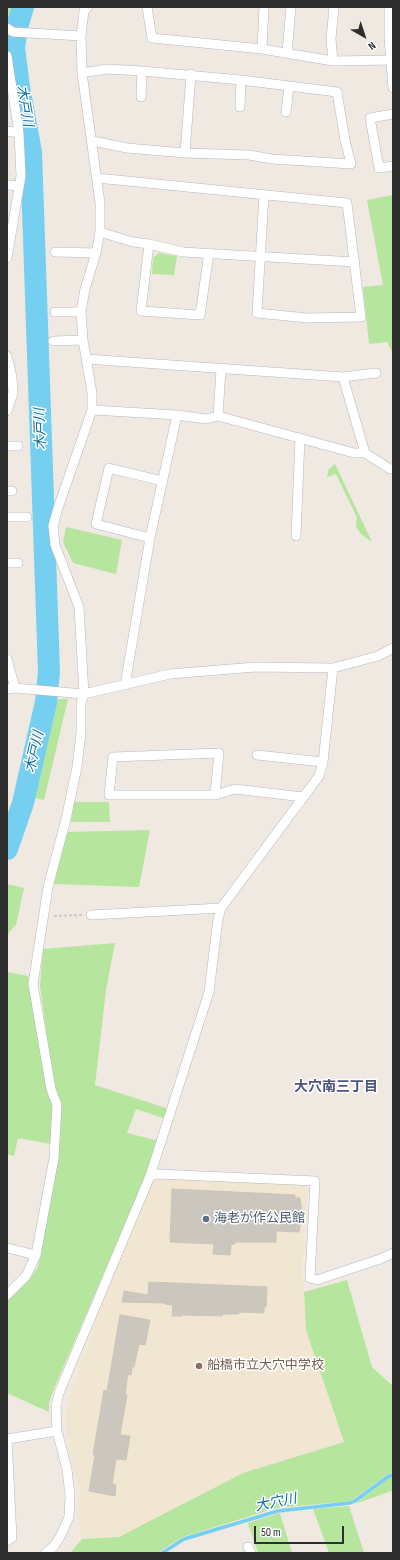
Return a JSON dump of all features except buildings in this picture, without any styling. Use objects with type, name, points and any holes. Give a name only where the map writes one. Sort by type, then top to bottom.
[{"type":"street","points":[[7,1295],[26,1276],[36,1255],[54,1158],[57,1105],[51,1089],[33,984],[48,887],[66,819],[77,767],[81,733],[81,703],[84,694],[79,607],[55,546],[53,526],[92,410],[92,393],[83,340],[81,312],[85,289],[96,253],[100,232],[100,203],[93,141],[82,73],[81,36],[84,11],[88,7]]},
{"type":"street","points":[[147,7],[152,38],[262,49],[333,61],[392,60]]},
{"type":"street","points":[[262,49],[264,7]]},
{"type":"street","points":[[287,53],[291,7]]},
{"type":"street","points":[[333,61],[331,39],[334,7]]},
{"type":"street","points":[[390,10],[393,88]]},
{"type":"street","points":[[13,31],[81,36]]},
{"type":"street","points":[[7,56],[8,76],[19,133],[21,176],[8,244],[7,258]]},
{"type":"street","points":[[82,73],[107,70],[191,74],[337,92],[345,140],[351,164],[272,159],[249,155],[185,153],[127,148],[93,141]]},
{"type":"street","points":[[141,97],[142,71]]},
{"type":"street","points":[[185,153],[191,74]]},
{"type":"street","points":[[240,107],[241,80]]},
{"type":"street","points":[[286,112],[289,87]]},
{"type":"street","points":[[393,114],[370,118],[379,168],[393,166]]},
{"type":"street","points":[[7,131],[19,133]]},
{"type":"street","points":[[97,178],[264,194],[347,203],[362,317],[307,318],[257,313],[264,194]]},
{"type":"street","points":[[7,185],[19,186]]},
{"type":"street","points":[[100,232],[133,242],[183,252],[355,262]]},
{"type":"street","points":[[149,244],[141,311],[200,315],[208,253]]},
{"type":"street","points":[[55,252],[96,253]]},
{"type":"street","points":[[55,312],[81,312]]},
{"type":"street","points":[[52,340],[83,340]]},
{"type":"street","points":[[7,356],[12,377],[13,393],[7,411]]},
{"type":"street","points":[[86,359],[344,377],[376,373]]},
{"type":"street","points":[[218,416],[221,369]]},
{"type":"street","points":[[344,377],[365,453]]},
{"type":"street","points":[[92,410],[177,415],[206,419],[218,416],[354,453],[365,453],[390,469],[393,469]]},
{"type":"street","points":[[125,684],[150,538],[177,415]]},
{"type":"street","points":[[296,536],[300,438]]},
{"type":"street","points":[[7,446],[18,446]]},
{"type":"street","points":[[150,538],[96,524],[109,468],[163,481]]},
{"type":"street","points":[[7,517],[27,517]]},
{"type":"street","points":[[7,563],[18,563]]},
{"type":"street","points":[[7,659],[11,689],[84,694],[170,674],[247,668],[333,668],[378,656],[393,648]]},
{"type":"street","points":[[46,1553],[60,1537],[69,1517],[70,1496],[67,1469],[57,1431],[56,1406],[59,1393],[150,1176],[209,992],[218,919],[221,908],[319,776],[323,762],[333,668]]},
{"type":"street","points":[[215,795],[219,753],[113,757],[109,795],[215,795],[235,790],[303,797]]},
{"type":"street","points":[[257,755],[323,762]]},
{"type":"street","points":[[91,915],[221,908]]},
{"type":"street","points":[[150,1176],[158,1174],[315,1181],[310,1278],[317,1280],[380,1259],[393,1253]]},
{"type":"street","points":[[7,1248],[36,1255]]},
{"type":"street","points":[[7,1541],[12,1538],[7,1439],[57,1431]]},
{"type":"path","points":[[43,916],[91,915]]},
{"type":"shaded area","name":"船橋市立大穴中学校","points":[[160,1179],[304,1184],[308,1189],[302,1268],[306,1330],[344,1442],[243,1473],[119,1537],[82,1539],[78,1515],[78,1501],[81,1494],[70,1453],[66,1427],[66,1412],[69,1396],[92,1336],[96,1315],[151,1181]]},
{"type":"green space","points":[[7,7],[19,7],[14,23],[7,23]]},
{"type":"green space","points":[[393,195],[393,354],[387,342],[369,344],[363,287],[383,285],[367,200]]},
{"type":"green space","points":[[159,253],[177,256],[174,275],[152,274],[153,258]]},
{"type":"green space","points":[[335,464],[372,542],[361,534],[356,527],[357,518],[336,474],[327,477],[329,469]]},
{"type":"green space","points":[[66,527],[122,540],[116,574],[73,563],[63,542]]},
{"type":"green space","points":[[52,699],[68,699],[44,800],[27,796]]},
{"type":"green space","points":[[74,802],[109,802],[110,822],[71,822]]},
{"type":"green space","points":[[150,830],[139,887],[54,884],[65,832]]},
{"type":"green space","points":[[7,884],[24,888],[16,925],[9,932],[7,939]]},
{"type":"green space","points":[[115,943],[106,990],[95,1085],[169,1109],[166,1119],[136,1109],[127,1133],[159,1141],[144,1180],[53,1391],[49,1403],[49,1412],[7,1393],[7,1301],[29,1280],[38,1267],[57,1158],[54,1088],[40,986],[43,949]]},
{"type":"green space","points":[[7,972],[28,976],[53,1106],[51,1144],[18,1138],[14,1156],[7,1154]]},
{"type":"green space","points":[[347,1280],[372,1367],[393,1386],[393,1472],[351,1501],[276,1508],[183,1537],[157,1553],[70,1553],[82,1539],[119,1537],[243,1473],[344,1442],[306,1330],[304,1292]]},
{"type":"green space","points":[[390,1477],[393,1477],[393,1496],[391,1491],[355,1504]]},
{"type":"green space","points":[[349,1506],[364,1553],[329,1553],[313,1509]]},
{"type":"green space","points":[[280,1513],[292,1553],[258,1553],[248,1523]]},
{"type":"waterway","name":"木戸川","points":[[7,849],[23,803],[46,702],[49,672],[31,152],[19,87],[14,48],[17,27],[23,7]]},
{"type":"waterway","name":"大穴川","points":[[162,1553],[184,1539],[278,1511],[350,1503],[355,1501],[389,1476],[393,1475]]},
{"type":"place","name":"海老が作公民館","points":[[206,1219]]},
{"type":"place","name":"船橋市立大穴中学校","points":[[199,1366]]},
{"type":"district","name":"大穴南三丁目","points":[[336,1087]]}]
